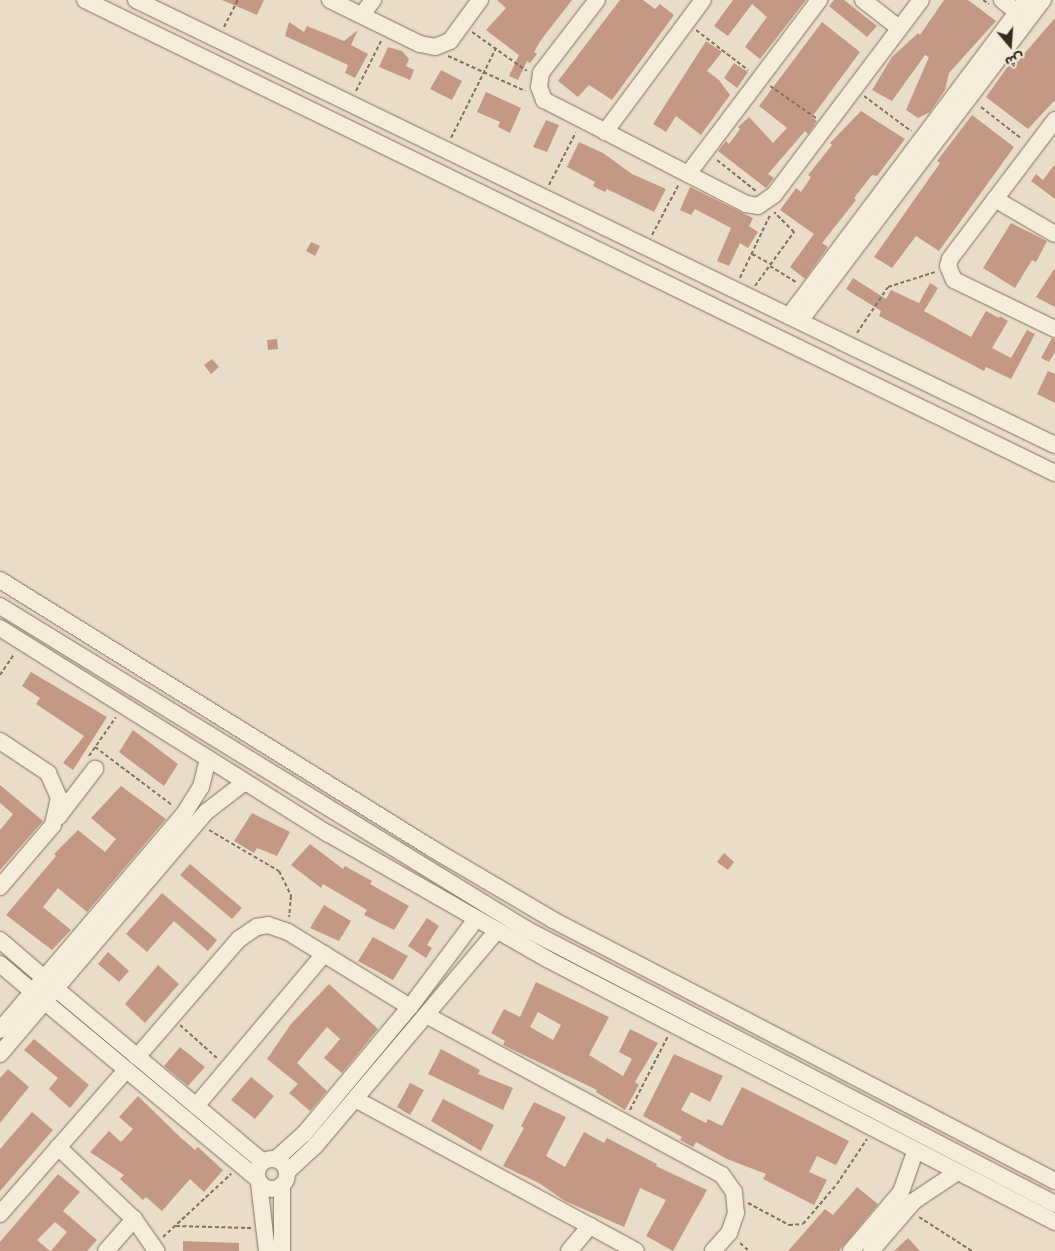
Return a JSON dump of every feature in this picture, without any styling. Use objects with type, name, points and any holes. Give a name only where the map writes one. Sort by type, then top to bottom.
[{"type":"street","points":[[85,0],[1055,473]]},
{"type":"street","points":[[136,0],[1055,445]]},
{"type":"street","points":[[330,0],[427,47],[443,45],[480,0]]},
{"type":"street","points":[[362,16],[373,0]]},
{"type":"street","points":[[597,0],[539,80],[544,100],[751,206],[768,205],[921,0]]},
{"type":"street","points":[[605,132],[704,0]]},
{"type":"street","points":[[686,174],[819,0]]},
{"type":"street","points":[[863,0],[899,28]]},
{"type":"street","points":[[794,319],[808,290],[1022,6],[1002,0]]},
{"type":"street","points":[[794,319],[969,98],[1043,0]]},
{"type":"street","points":[[1055,120],[950,259],[950,274],[954,280],[1055,329]]},
{"type":"street","points":[[526,216],[541,195]]},
{"type":"street","points":[[995,200],[1055,234]]},
{"type":"street","points":[[877,387],[888,364]]},
{"type":"street","points":[[0,580],[288,759],[553,920],[1055,1181]]},
{"type":"street","points":[[0,606],[526,929],[1055,1204]]},
{"type":"street","points":[[0,628],[124,704],[245,782],[497,931],[872,1130],[1055,1222]]},
{"type":"street","points":[[1,743],[41,767],[54,780],[59,798],[56,818]]},
{"type":"street","points":[[186,823],[201,787],[208,759]]},
{"type":"street","points":[[276,777],[288,759]]},
{"type":"street","points":[[0,887],[56,818],[90,766]]},
{"type":"street","points":[[0,1030],[50,983],[186,823],[245,782]]},
{"type":"street","points":[[267,1251],[266,1228],[257,1169],[304,1134],[410,1006],[476,919]]},
{"type":"street","points":[[137,1057],[247,932],[268,926],[288,932],[410,1006]]},
{"type":"street","points":[[0,964],[258,1181],[270,1189],[284,1179],[309,1153],[497,931]]},
{"type":"street","points":[[0,940],[196,1106],[269,1161],[284,1179],[282,1251]]},
{"type":"street","points":[[196,1106],[324,954]]},
{"type":"street","points":[[0,1054],[38,996]]},
{"type":"street","points":[[426,1015],[722,1175],[734,1192],[736,1203],[734,1224],[713,1251]]},
{"type":"street","points":[[0,1214],[126,1070]]},
{"type":"street","points":[[355,1099],[636,1251]]},
{"type":"street","points":[[979,1164],[989,1146]]},
{"type":"street","points":[[58,1147],[134,1219],[155,1248]]},
{"type":"street","points":[[851,1251],[901,1192],[915,1152]]},
{"type":"street","points":[[871,1251],[907,1209],[930,1189],[956,1173]]},
{"type":"street","points":[[106,1251],[134,1219]]},
{"type":"street","points":[[569,1251],[590,1226]]},
{"type":"path","points":[[218,39],[238,0]]},
{"type":"path","points":[[462,24],[539,80]]},
{"type":"path","points":[[350,102],[388,28]]},
{"type":"path","points":[[427,47],[544,100]]},
{"type":"path","points":[[446,149],[496,48]]},
{"type":"path","points":[[854,89],[921,138]]},
{"type":"path","points":[[969,98],[1034,148]]},
{"type":"path","points":[[541,195],[582,121]]},
{"type":"path","points":[[705,151],[768,205],[794,231],[771,265],[742,293]]},
{"type":"path","points":[[646,246],[686,174]]},
{"type":"path","points":[[742,293],[768,205]]},
{"type":"path","points":[[752,254],[808,290]]},
{"type":"path","points":[[850,346],[881,292],[888,287],[938,271],[950,274]]},
{"type":"path","points":[[0,675],[22,642]]},
{"type":"path","points":[[90,766],[95,747],[124,704]]},
{"type":"path","points":[[95,747],[186,823],[279,871],[285,878],[291,896],[288,932]]},
{"type":"path","points":[[171,1017],[228,1067]]},
{"type":"path","points":[[624,1122],[673,1025]]},
{"type":"path","points":[[736,1203],[757,1206],[789,1224],[803,1224],[837,1184],[872,1130]]},
{"type":"path","points":[[155,1248],[175,1226],[241,1165]]},
{"type":"path","points":[[907,1209],[972,1251]]},
{"type":"path","points":[[175,1226],[266,1228]]},
{"type":"building","points":[[222,0],[264,0],[257,15]]},
{"type":"building","points":[[497,0],[572,0],[541,40],[534,52],[537,54],[530,63],[527,61],[518,80],[509,76],[519,55],[486,30],[506,8]]},
{"type":"building","points":[[620,0],[643,0],[655,9],[660,4],[674,15],[612,100],[589,85],[578,97],[558,81]]},
{"type":"building","points":[[733,0],[806,0],[760,59],[745,47],[767,17],[752,4],[728,36],[714,26]]},
{"type":"building","points":[[834,0],[844,0],[877,26],[867,37],[829,6]]},
{"type":"building","points":[[944,0],[968,0],[996,21],[949,73],[945,90],[930,112],[918,118],[906,110],[929,57],[925,55],[892,101],[872,90],[892,57],[918,33],[920,35]]},
{"type":"building","points":[[1055,18],[1055,100],[1028,129],[986,97],[1011,62],[1015,64]]},
{"type":"building","points":[[289,22],[304,32],[307,26],[344,41],[358,30],[351,45],[368,54],[355,78],[345,73],[348,65],[285,36]]},
{"type":"building","points":[[822,22],[860,52],[812,117],[817,121],[808,134],[805,131],[768,174],[774,178],[766,188],[718,151],[726,141],[729,144],[740,129],[738,127],[749,117],[773,143],[787,128],[759,106]]},
{"type":"building","points":[[706,41],[722,52],[707,71],[719,80],[730,95],[701,135],[676,116],[666,132],[653,124]]},
{"type":"building","points":[[388,47],[402,51],[409,59],[406,66],[414,70],[410,80],[379,67]]},
{"type":"building","points":[[734,63],[748,72],[737,88],[724,78]]},
{"type":"building","points":[[441,70],[462,81],[452,100],[430,89]]},
{"type":"building","points":[[486,92],[521,108],[510,133],[498,127],[500,122],[477,112]]},
{"type":"building","points":[[861,111],[905,139],[877,176],[872,175],[854,198],[856,200],[822,243],[828,247],[805,279],[790,267],[814,234],[780,210],[796,188],[801,192],[811,177],[808,175],[832,145],[830,143]]},
{"type":"building","points":[[972,115],[1014,147],[939,251],[916,236],[892,268],[874,257],[940,163],[937,161]]},
{"type":"building","points":[[546,120],[559,125],[547,152],[533,147]]},
{"type":"building","points":[[579,142],[603,153],[632,174],[666,189],[654,212],[607,189],[605,192],[593,186],[595,182],[567,167]]},
{"type":"building","points":[[1055,164],[1055,199],[1031,181],[1036,174],[1043,180]]},
{"type":"building","points":[[690,187],[753,218],[749,226],[758,232],[748,248],[740,243],[729,266],[717,261],[731,228],[695,209],[691,215],[680,210]]},
{"type":"building","points":[[1011,223],[1047,241],[1036,262],[1032,260],[1015,288],[983,268]]},
{"type":"building","points":[[311,242],[320,246],[315,256],[306,251]]},
{"type":"building","points":[[1055,268],[1055,307],[1036,297]]},
{"type":"building","points":[[853,278],[886,299],[891,290],[919,303],[930,283],[938,288],[924,311],[971,337],[986,311],[999,318],[1000,316],[1008,321],[992,348],[1011,358],[1027,330],[1035,334],[1011,379],[986,367],[984,371],[879,316],[881,311],[846,289]]},
{"type":"building","points":[[1052,338],[1055,339],[1055,352],[1049,362],[1041,358]]},
{"type":"building","points":[[277,339],[278,349],[268,350],[267,340]]},
{"type":"building","points":[[212,359],[219,367],[211,374],[204,365]]},
{"type":"building","points":[[1048,371],[1055,374],[1055,403],[1037,394]]},
{"type":"building","points":[[31,672],[107,717],[73,770],[63,763],[84,736],[36,704],[40,698],[22,686]]},
{"type":"building","points":[[133,730],[178,764],[164,786],[119,752]]},
{"type":"building","points":[[0,785],[43,821],[0,870],[0,830],[13,814],[0,803]]},
{"type":"building","points":[[121,786],[166,819],[87,912],[58,888],[43,907],[71,930],[52,950],[6,915],[56,856],[54,854],[78,830],[105,852],[116,839],[91,818]]},
{"type":"building","points":[[252,813],[290,832],[277,856],[257,848],[254,853],[234,841]]},
{"type":"building","points":[[310,844],[343,869],[345,866],[372,881],[370,884],[409,906],[394,930],[364,915],[367,910],[323,884],[321,888],[291,865]]},
{"type":"building","points":[[724,853],[734,862],[728,870],[717,862]]},
{"type":"building","points":[[190,864],[242,908],[232,919],[180,875]]},
{"type":"building","points":[[162,893],[217,940],[208,951],[174,921],[147,952],[126,934]]},
{"type":"building","points":[[324,905],[351,921],[339,941],[310,928]]},
{"type":"building","points":[[427,918],[439,926],[427,945],[432,948],[426,958],[408,946]]},
{"type":"building","points":[[373,937],[408,956],[393,980],[358,961]]},
{"type":"building","points":[[108,952],[129,971],[119,982],[98,964]]},
{"type":"building","points":[[158,965],[179,984],[145,1023],[125,1004]]},
{"type":"building","points":[[536,982],[609,1017],[589,1055],[623,1076],[632,1059],[619,1052],[630,1029],[658,1043],[635,1082],[639,1085],[625,1110],[596,1092],[597,1090],[503,1045],[505,1041],[491,1033],[504,1009],[520,1017]],"holes":[[[538,1012],[561,1025],[553,1040],[530,1027]]]},
{"type":"building","points":[[329,984],[378,1029],[342,1073],[324,1058],[340,1039],[327,1027],[297,1063],[327,1091],[310,1111],[289,1093],[298,1084],[267,1059],[291,1024]]},
{"type":"building","points":[[34,1039],[89,1085],[70,1108],[49,1089],[58,1078],[24,1050]]},
{"type":"building","points":[[180,1047],[205,1067],[188,1086],[164,1066]]},
{"type":"building","points":[[441,1049],[480,1070],[478,1074],[513,1088],[503,1110],[428,1074]]},
{"type":"building","points":[[674,1054],[723,1076],[710,1102],[691,1092],[681,1110],[706,1123],[708,1119],[722,1126],[742,1087],[849,1141],[836,1165],[817,1156],[809,1172],[827,1180],[814,1205],[763,1179],[766,1174],[727,1159],[696,1142],[693,1147],[680,1140],[682,1137],[643,1116]]},
{"type":"building","points":[[8,1069],[29,1087],[0,1123],[0,1078]]},
{"type":"building","points":[[251,1077],[274,1096],[255,1119],[231,1100]]},
{"type":"building","points":[[410,1083],[424,1090],[410,1115],[397,1107]]},
{"type":"building","points":[[138,1096],[180,1137],[195,1150],[198,1147],[223,1170],[204,1192],[190,1179],[162,1211],[146,1197],[143,1200],[120,1179],[124,1175],[90,1152],[109,1131],[121,1142],[133,1129],[119,1117]]},
{"type":"building","points":[[443,1099],[494,1125],[481,1151],[431,1121]]},
{"type":"building","points":[[534,1102],[566,1117],[546,1156],[565,1167],[584,1132],[604,1143],[607,1138],[657,1164],[656,1166],[707,1190],[673,1251],[646,1236],[666,1200],[640,1188],[624,1227],[565,1201],[539,1183],[503,1166],[524,1128],[521,1126]]},
{"type":"building","points":[[32,1112],[53,1130],[0,1191],[0,1149]]},
{"type":"building","points":[[58,1174],[80,1192],[63,1211],[97,1240],[87,1251],[51,1251],[67,1232],[55,1222],[37,1240],[50,1251],[0,1251],[0,1242]]},
{"type":"building","points":[[857,1187],[878,1204],[839,1251],[788,1251],[825,1209],[833,1215]]},
{"type":"building","points":[[908,1238],[920,1251],[894,1251]]},
{"type":"building","points":[[183,1241],[239,1243],[239,1251],[183,1251]]}]
